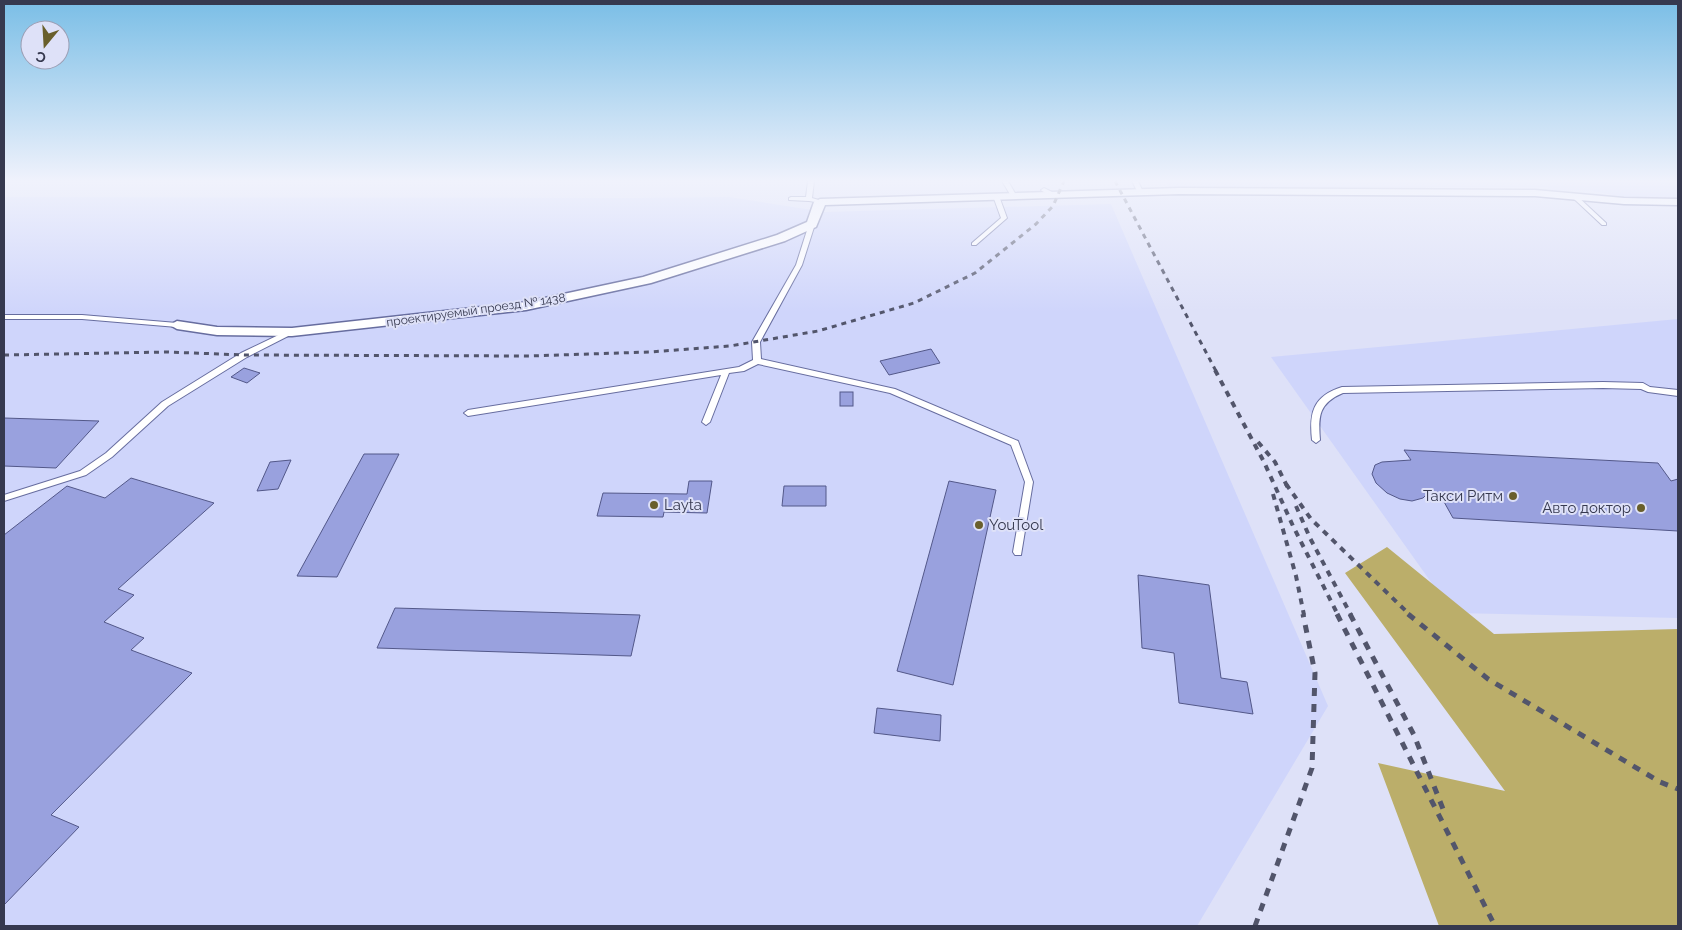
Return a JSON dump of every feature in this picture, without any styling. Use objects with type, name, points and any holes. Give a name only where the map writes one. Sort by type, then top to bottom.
[{"type":"street","name":"проектируемый проезд № 1438","points":[[177,325],[217,331],[292,332],[526,306],[646,280],[781,238],[811,224]]},
{"type":"lane","points":[[757,360],[756,342],[799,265],[812,224]]},
{"type":"lane","points":[[974,244],[997,224]]},
{"type":"lane","points":[[4,317],[82,317],[177,325]]},
{"type":"lane","points":[[4,498],[83,473],[109,455],[164,404],[244,355],[292,332]]},
{"type":"lane","points":[[468,412],[741,369],[757,360],[892,391],[1015,443],[1029,482],[1018,552]]},
{"type":"lane","points":[[706,422],[726,371]]},
{"type":"lane","points":[[1316,440],[1314,420],[1318,406],[1330,394],[1342,390],[1603,385],[1643,386],[1648,389],[1678,393]]},
{"type":"shaded area","points":[[4,224],[1120,224],[1328,706],[1197,926],[4,926]]},
{"type":"shaded area","points":[[1678,319],[1678,618],[1453,613],[1271,357]]},
{"type":"shaded area","points":[[1387,547],[1494,634],[1678,629],[1678,926],[1439,926],[1378,763],[1505,791],[1345,573]]},
{"type":"building","points":[[931,349],[940,363],[889,375],[880,361]]},
{"type":"building","points":[[244,368],[260,373],[247,383],[231,377]]},
{"type":"building","points":[[840,392],[853,392],[853,406],[840,406]]},
{"type":"building","points":[[4,418],[99,421],[56,468],[4,466]]},
{"type":"building","points":[[1404,450],[1658,463],[1671,481],[1678,479],[1678,531],[1453,518],[1443,500],[1429,492],[1423,498],[1412,501],[1400,499],[1387,493],[1376,483],[1372,474],[1375,465],[1382,462],[1411,460]]},
{"type":"building","points":[[364,454],[399,454],[337,577],[297,576]]},
{"type":"building","points":[[291,460],[278,489],[257,491],[270,462]]},
{"type":"building","points":[[131,478],[214,503],[118,589],[134,595],[104,622],[144,638],[131,650],[192,673],[51,815],[79,827],[4,905],[4,535],[67,486],[105,498]]},
{"type":"building","points":[[689,481],[712,481],[707,513],[664,512],[663,517],[597,516],[603,493],[687,494]]},
{"type":"building","points":[[949,481],[996,490],[953,685],[897,671]]},
{"type":"building","points":[[784,486],[826,486],[826,506],[782,506]]},
{"type":"building","points":[[1138,575],[1209,585],[1221,678],[1247,682],[1253,714],[1179,703],[1174,653],[1142,648]]},
{"type":"building","points":[[395,608],[640,615],[631,656],[377,648]]},
{"type":"building","points":[[877,708],[941,715],[940,741],[874,733]]},
{"type":"railway","points":[[4,355],[168,352],[244,355],[529,356],[649,352],[730,346],[818,331],[914,303],[975,273],[1036,224]]},
{"type":"railway","points":[[1138,224],[1216,371]]},
{"type":"railway","points":[[1215,370],[1264,462],[1293,526],[1338,615]]},
{"type":"railway","points":[[1258,442],[1275,462],[1286,484]]},
{"type":"railway","points":[[1286,484],[1311,519],[1410,615]]},
{"type":"railway","points":[[1286,484],[1289,490]]},
{"type":"railway","points":[[1273,494],[1296,576],[1304,615]]},
{"type":"railway","points":[[1296,506],[1310,538],[1351,615]]},
{"type":"railway","points":[[1255,926],[1312,768],[1315,673],[1303,614]]},
{"type":"railway","points":[[1337,614],[1495,926]]},
{"type":"railway","points":[[1350,614],[1414,735],[1443,809]]},
{"type":"railway","points":[[1408,614],[1488,679],[1660,782],[1678,789]]},
{"type":"place","name":"Такси Ритм","points":[[1513,496]]},
{"type":"place","name":"Layta","points":[[654,505]]},
{"type":"place","name":"Авто доктор","points":[[1641,508]]},
{"type":"place","name":"YouTool","points":[[979,525]]}]
